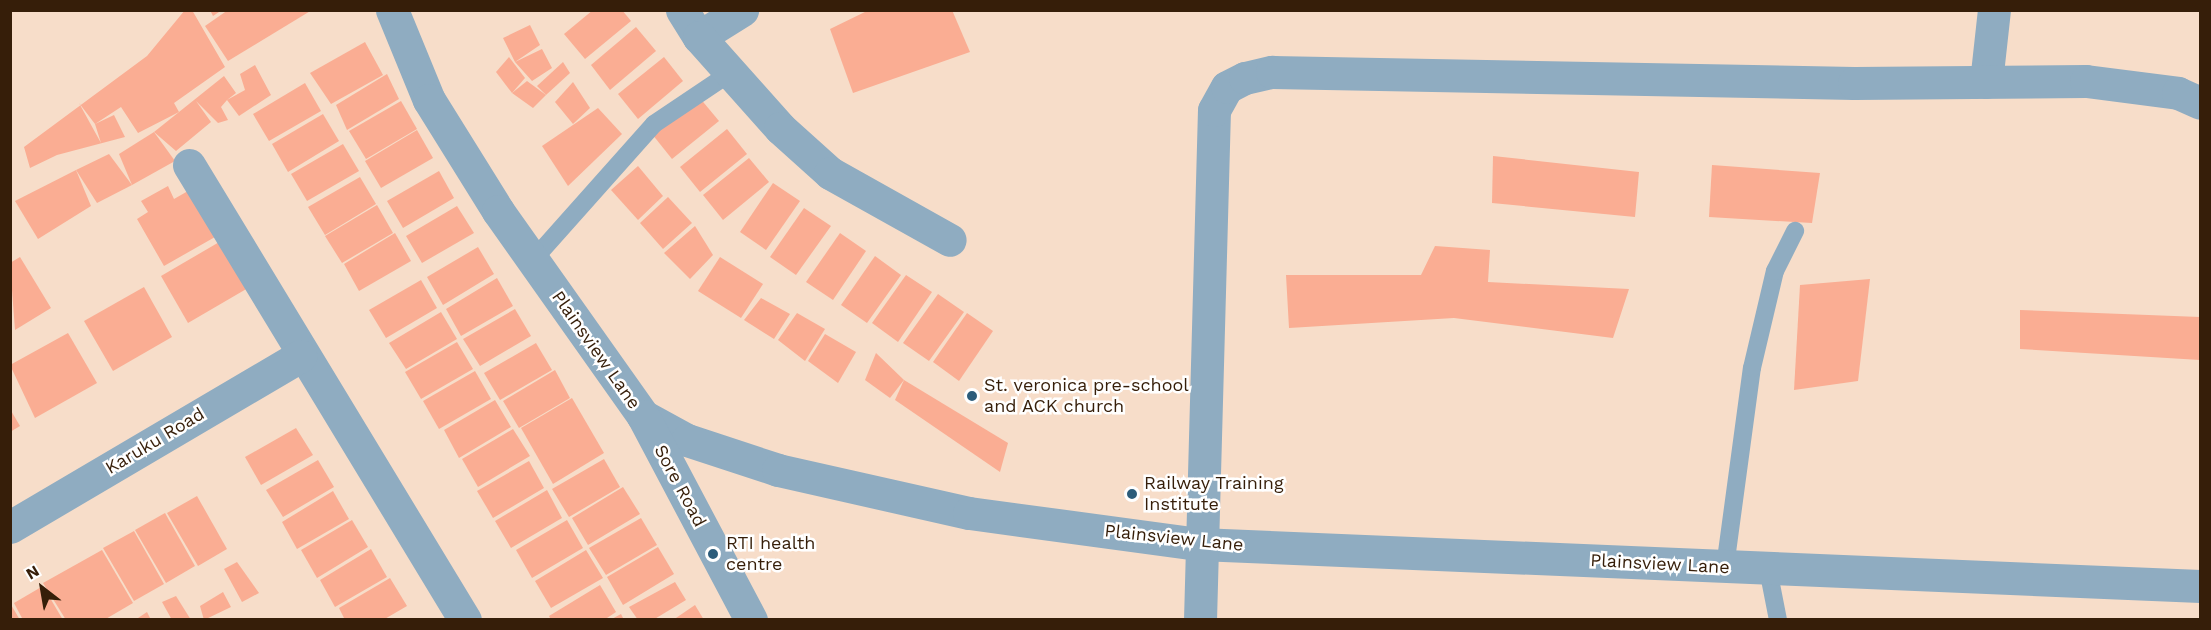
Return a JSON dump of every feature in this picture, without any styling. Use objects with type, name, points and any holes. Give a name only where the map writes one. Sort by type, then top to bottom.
[{"type":"street","name":"Plainsview Lane","points":[[392,10],[429,100],[533,260],[643,416],[687,440],[830,484],[969,513],[1199,543],[2200,586]]},
{"type":"street","points":[[742,10],[691,24],[729,73],[830,173],[950,240]]},
{"type":"street","points":[[1986,82],[1994,10]]},
{"type":"street","points":[[1200,620],[1199,543],[1214,110],[1227,87],[1272,72],[1986,82],[2086,81],[2178,93],[2200,103]]},
{"type":"street","points":[[189,165],[300,356],[465,620]]},
{"type":"street","name":"Karuku Road","points":[[10,527],[300,356]]},
{"type":"street","name":"Sore Road","points":[[643,416],[751,620]]},
{"type":"lane","points":[[533,260],[654,124],[729,73]]},
{"type":"lane","points":[[1725,567],[1752,368],[1775,271],[1795,231]]},
{"type":"lane","points":[[1768,568],[1778,620]]},
{"type":"building","points":[[185,10],[192,10],[225,67],[174,103],[179,112],[138,133],[121,107],[95,124],[81,105],[147,56]]},
{"type":"building","points":[[210,10],[222,10],[213,16]]},
{"type":"building","points":[[228,10],[312,10],[228,61],[205,26]]},
{"type":"building","points":[[593,10],[622,10],[631,21],[585,59],[564,34]]},
{"type":"building","points":[[869,10],[952,10],[970,52],[853,93],[830,29]]},
{"type":"building","points":[[530,25],[540,45],[515,62],[503,38]]},
{"type":"building","points":[[636,27],[656,51],[610,90],[591,65]]},
{"type":"building","points":[[365,42],[383,75],[331,104],[310,73]]},
{"type":"building","points":[[542,49],[552,68],[532,81],[515,62]]},
{"type":"building","points":[[509,57],[525,78],[512,93],[496,72]]},
{"type":"building","points":[[664,57],[683,81],[638,119],[618,94]]},
{"type":"building","points":[[563,62],[570,73],[546,95],[537,86]]},
{"type":"building","points":[[255,65],[271,95],[239,116],[227,100],[245,90],[240,74]]},
{"type":"building","points":[[387,74],[399,99],[347,130],[336,105]]},
{"type":"building","points":[[224,76],[236,93],[221,107],[228,120],[218,123],[196,101],[211,122],[176,151],[154,132]]},
{"type":"building","points":[[527,81],[546,95],[533,108],[512,93]]},
{"type":"building","points":[[573,82],[590,108],[573,124],[555,102]]},
{"type":"building","points":[[305,83],[321,111],[269,141],[253,114]]},
{"type":"building","points":[[699,97],[719,121],[672,159],[652,134]]},
{"type":"building","points":[[401,101],[417,129],[366,159],[349,131]]},
{"type":"building","points":[[80,105],[101,143],[95,124],[114,115],[125,137],[57,155],[30,168],[24,147]]},
{"type":"building","points":[[598,108],[622,134],[568,186],[542,146]]},
{"type":"building","points":[[323,114],[339,141],[288,172],[272,144]]},
{"type":"building","points":[[727,129],[747,154],[700,192],[680,167]]},
{"type":"building","points":[[417,130],[433,158],[381,188],[365,161]]},
{"type":"building","points":[[154,132],[175,161],[132,185],[119,154]]},
{"type":"building","points":[[343,144],[359,171],[307,201],[291,174]]},
{"type":"building","points":[[109,154],[132,185],[97,203],[76,170]]},
{"type":"building","points":[[1493,156],[1639,172],[1635,217],[1492,203]]},
{"type":"building","points":[[749,158],[769,182],[723,220],[703,195]]},
{"type":"building","points":[[1712,165],[1820,173],[1812,223],[1709,217]]},
{"type":"building","points":[[638,166],[663,196],[638,220],[611,190]]},
{"type":"building","points":[[76,170],[91,206],[38,239],[15,201]]},
{"type":"building","points":[[439,171],[454,198],[403,228],[387,201]]},
{"type":"building","points":[[360,177],[376,204],[325,235],[308,207]]},
{"type":"building","points":[[773,183],[800,201],[766,250],[740,232]]},
{"type":"building","points":[[168,186],[174,199],[188,191],[215,237],[164,266],[137,219],[148,212],[141,201]]},
{"type":"building","points":[[668,197],[692,223],[663,249],[640,223]]},
{"type":"building","points":[[377,205],[393,233],[342,263],[325,236]]},
{"type":"building","points":[[457,206],[474,233],[422,263],[406,236]]},
{"type":"building","points":[[804,208],[831,226],[796,275],[770,257]]},
{"type":"building","points":[[695,226],[713,255],[690,279],[664,253]]},
{"type":"building","points":[[395,233],[411,261],[359,291],[344,264]]},
{"type":"building","points":[[840,233],[866,251],[833,300],[806,282]]},
{"type":"building","points":[[221,241],[248,288],[188,323],[161,276]]},
{"type":"building","points":[[1435,246],[1490,250],[1488,282],[1629,289],[1613,338],[1454,318],[1289,328],[1286,275],[1421,275]]},
{"type":"building","points":[[478,247],[494,274],[443,305],[427,277]]},
{"type":"building","points":[[875,256],[901,275],[867,323],[841,305]]},
{"type":"building","points":[[20,257],[51,308],[15,330],[10,263]]},
{"type":"building","points":[[720,257],[763,284],[741,318],[698,291]]},
{"type":"building","points":[[906,275],[932,292],[898,342],[872,323]]},
{"type":"building","points":[[497,278],[513,306],[461,336],[446,309]]},
{"type":"building","points":[[1870,279],[1858,381],[1794,390],[1800,285]]},
{"type":"building","points":[[421,280],[437,308],[386,338],[369,310]]},
{"type":"building","points":[[144,287],[172,337],[113,371],[84,321]]},
{"type":"building","points":[[938,294],[964,312],[929,361],[903,343]]},
{"type":"building","points":[[761,298],[790,314],[774,339],[744,320]]},
{"type":"building","points":[[515,309],[531,336],[480,366],[463,339]]},
{"type":"building","points":[[2020,310],[2200,317],[2200,360],[2020,349]]},
{"type":"building","points":[[441,312],[457,339],[406,369],[389,343]]},
{"type":"building","points":[[797,313],[825,329],[805,361],[778,340]]},
{"type":"building","points":[[967,313],[993,331],[959,381],[933,362]]},
{"type":"building","points":[[68,333],[97,383],[35,418],[10,365]]},
{"type":"building","points":[[825,334],[856,352],[838,383],[808,361]]},
{"type":"building","points":[[457,342],[473,369],[421,399],[405,372]]},
{"type":"building","points":[[536,343],[552,370],[500,400],[484,373]]},
{"type":"building","points":[[876,353],[904,380],[890,398],[865,380]]},
{"type":"building","points":[[555,370],[570,398],[519,428],[503,401]]},
{"type":"building","points":[[475,371],[491,399],[439,429],[423,401]]},
{"type":"building","points":[[904,380],[1008,443],[1000,472],[895,400]]},
{"type":"building","points":[[572,398],[604,453],[553,484],[521,428]]},
{"type":"building","points":[[495,400],[511,427],[459,458],[444,430]]},
{"type":"building","points":[[10,409],[20,426],[10,432]]},
{"type":"building","points":[[296,428],[313,455],[261,485],[245,457]]},
{"type":"building","points":[[513,429],[530,456],[478,487],[462,459]]},
{"type":"building","points":[[604,459],[620,487],[569,517],[552,489]]},
{"type":"building","points":[[318,460],[334,487],[283,517],[266,490]]},
{"type":"building","points":[[529,461],[544,488],[493,518],[477,491]]},
{"type":"building","points":[[623,487],[640,514],[588,545],[572,518]]},
{"type":"building","points":[[547,490],[562,518],[511,548],[495,521]]},
{"type":"building","points":[[333,491],[349,519],[297,549],[282,522]]},
{"type":"building","points":[[197,496],[227,549],[198,566],[167,513]]},
{"type":"building","points":[[165,513],[195,566],[166,583],[135,530]]},
{"type":"building","points":[[641,518],[657,545],[606,575],[589,548]]},
{"type":"building","points":[[352,520],[368,547],[317,578],[301,550]]},
{"type":"building","points":[[567,520],[583,548],[532,578],[516,550]]},
{"type":"building","points":[[134,531],[164,584],[134,601],[103,548]]},
{"type":"building","points":[[658,547],[674,574],[623,605],[607,577]]},
{"type":"building","points":[[371,549],[387,577],[335,607],[320,580]]},
{"type":"building","points":[[102,550],[133,603],[104,620],[66,620],[43,583]]},
{"type":"building","points":[[586,550],[603,578],[551,608],[535,581]]},
{"type":"building","points":[[237,562],[259,593],[242,602],[224,569]]},
{"type":"building","points":[[390,578],[407,606],[383,620],[345,620],[339,608]]},
{"type":"building","points":[[675,582],[686,600],[653,620],[638,620],[629,607]]},
{"type":"building","points":[[600,585],[616,612],[604,620],[551,620],[549,616]]},
{"type":"building","points":[[43,586],[63,620],[23,620],[14,603]]},
{"type":"building","points":[[223,592],[231,607],[204,620],[200,606]]},
{"type":"building","points":[[176,596],[191,620],[172,620],[162,602]]},
{"type":"building","points":[[10,603],[20,620],[10,620]]},
{"type":"building","points":[[695,605],[704,620],[673,620]]},
{"type":"building","points":[[147,612],[151,620],[135,620]]},
{"type":"building","points":[[621,614],[624,620],[610,620]]},
{"type":"place","name":"St. veronica pre-school and ACK church","points":[[972,396]]},
{"type":"place","name":"Railway Training Institute","points":[[1132,494]]},
{"type":"place","name":"RTI health centre","points":[[713,554]]}]
